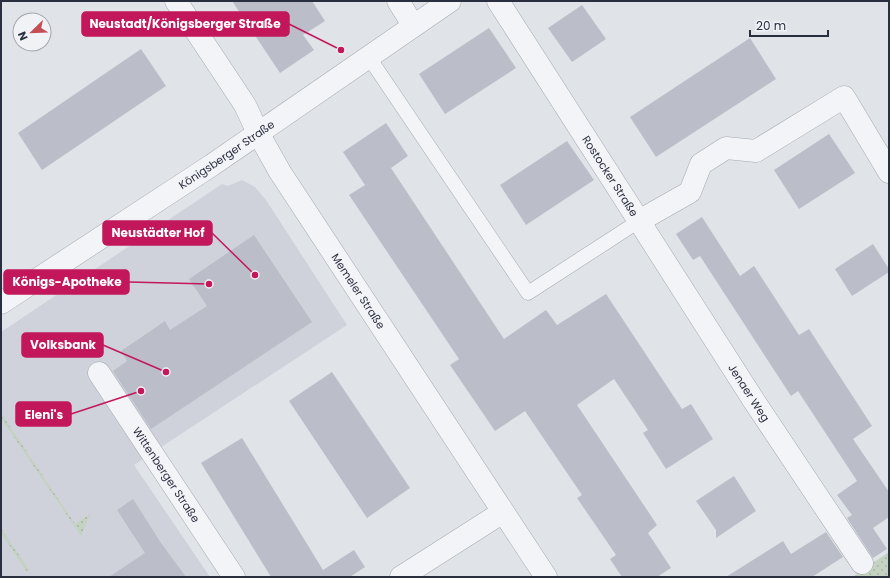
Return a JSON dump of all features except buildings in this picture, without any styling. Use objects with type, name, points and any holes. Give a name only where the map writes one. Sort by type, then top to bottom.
[{"type":"street","name":"Memeler Straße","points":[[176,1],[245,105],[258,133],[280,172],[546,577]]},
{"type":"street","points":[[398,1],[413,25]]},
{"type":"street","name":"Königsberger Straße","points":[[1,303],[258,133],[450,1]]},
{"type":"street","name":"Rostocker Straße","points":[[498,1],[639,221],[690,192],[701,164],[726,148],[756,151],[844,97],[889,172]]},
{"type":"street","name":"Jenaer Weg","points":[[639,221],[754,401],[862,563]]},
{"type":"street","name":"Wittenberger Straße","points":[[98,373],[234,577]]},
{"type":"street","points":[[408,575],[503,512]]},
{"type":"lane","points":[[368,56],[528,293],[639,221]]},
{"type":"shaded area","points":[[242,180],[255,187],[266,200],[347,325],[134,465],[210,577],[1,577],[1,332],[222,184],[228,186]]},
{"type":"green space","points":[[1,413],[75,524],[90,514],[81,536],[3,421]]},
{"type":"green space","points":[[1,528],[29,570],[27,572],[1,533]]},
{"type":"green space","points":[[889,552],[889,577],[852,577]]},
{"type":"place","name":"Neustadt/Königsberger Straße","points":[[341,50]]},
{"type":"place","name":"Neustädter Hof","points":[[255,275]]},
{"type":"place","name":"Königs-Apotheke","points":[[209,284]]},
{"type":"place","name":"Volksbank","points":[[166,372]]},
{"type":"place","name":"Eleni's","points":[[141,391]]}]
